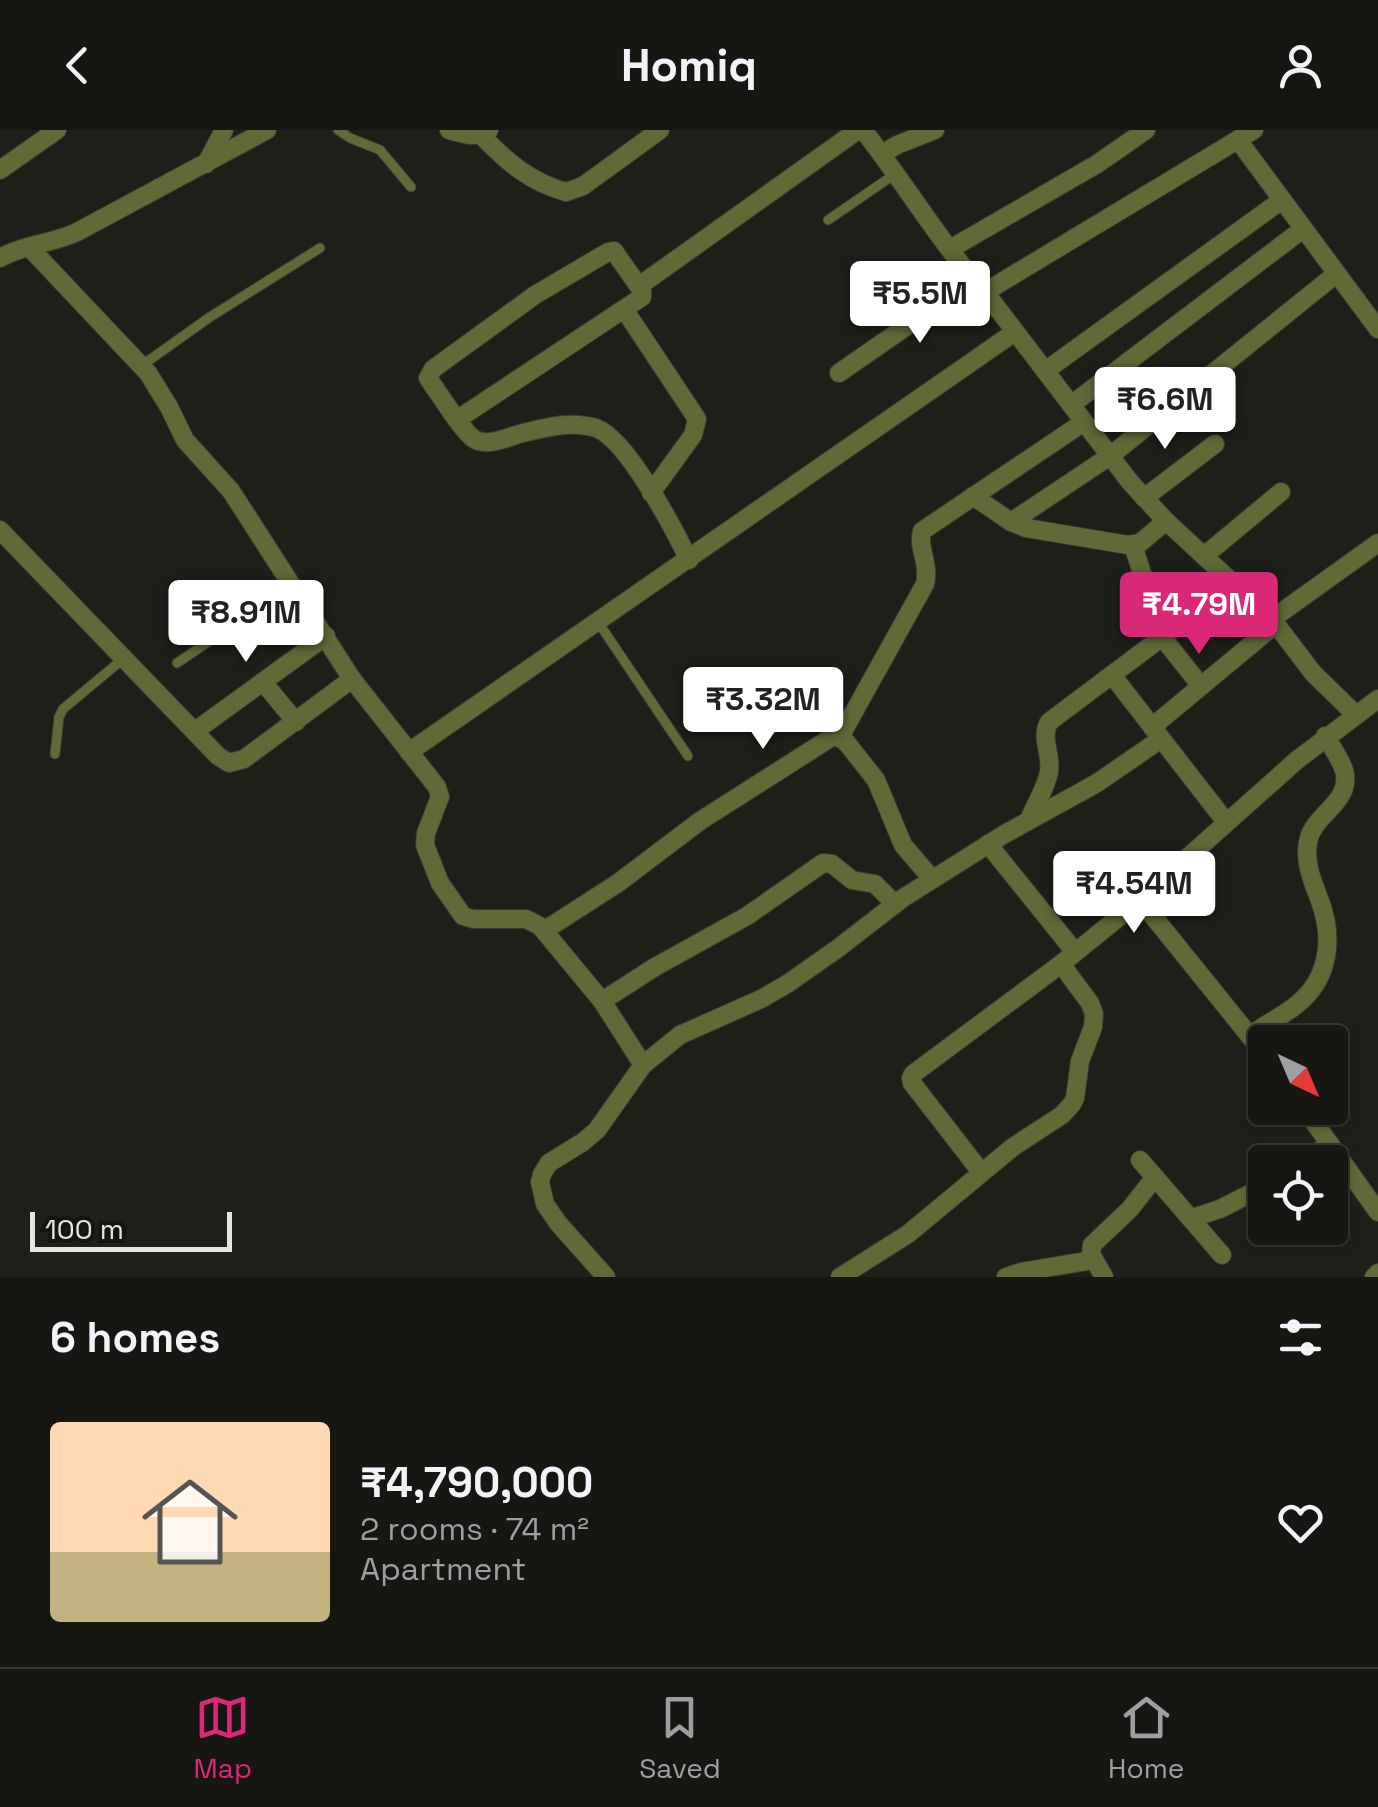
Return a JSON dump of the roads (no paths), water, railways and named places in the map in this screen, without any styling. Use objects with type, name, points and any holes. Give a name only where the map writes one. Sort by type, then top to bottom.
[{"type":"street","points":[[0,170],[57,130]]},
{"type":"street","points":[[205,164],[224,130]]},
{"type":"street","points":[[0,258],[78,232],[267,130]]},
{"type":"street","points":[[449,130],[485,133],[506,161],[525,175],[566,192],[583,186],[660,130]]},
{"type":"street","points":[[638,286],[860,130],[882,154],[928,224],[1144,498],[1274,621],[1313,672],[1369,710],[1325,736],[1140,900],[912,1076],[912,1083],[981,1172]]},
{"type":"street","points":[[882,154],[935,130]]},
{"type":"street","points":[[950,249],[1097,164],[1146,130]]},
{"type":"street","points":[[839,373],[979,286],[1246,135],[1282,200],[1378,329]]},
{"type":"street","points":[[1044,370],[1282,200]]},
{"type":"street","points":[[1071,406],[1304,229]]},
{"type":"street","points":[[28,247],[142,366],[159,389],[185,440],[231,491],[352,679],[440,794],[425,844],[440,883],[463,916],[526,919],[545,930],[602,1001],[643,1065]]},
{"type":"street","points":[[458,419],[642,297],[614,251],[535,294],[428,376],[458,419],[473,438],[483,442],[563,425],[594,428],[609,436],[651,493],[689,560]]},
{"type":"street","points":[[1011,522],[1110,456],[1336,274]]},
{"type":"street","points":[[624,310],[697,419],[693,435],[651,493]]},
{"type":"street","points":[[409,752],[1015,332]]},
{"type":"street","points":[[840,737],[925,584],[927,565],[920,539],[922,531],[1084,422]]},
{"type":"street","points":[[1144,498],[1215,444]]},
{"type":"street","points":[[1204,556],[1281,492]]},
{"type":"street","points":[[974,496],[1011,522],[1034,530],[1133,545],[1166,520]]},
{"type":"street","points":[[0,530],[224,761],[234,764],[244,759],[352,679]]},
{"type":"street","points":[[606,1277],[558,1224],[545,1204],[540,1182],[550,1164],[597,1130],[643,1065],[680,1035],[788,984],[894,904],[988,844],[1112,773],[1274,621],[1378,543]]},
{"type":"street","points":[[1133,545],[1162,637],[1201,686]]},
{"type":"street","points":[[1029,820],[1048,776],[1046,725],[1234,583]]},
{"type":"street","points":[[194,732],[326,636]]},
{"type":"street","points":[[1112,674],[1226,822]]},
{"type":"street","points":[[262,682],[296,722]]},
{"type":"street","points":[[545,930],[618,883],[700,821],[831,736],[840,737],[876,780],[903,845],[932,880]]},
{"type":"street","points":[[1264,1025],[1298,1004],[1310,992],[1326,963],[1327,928],[1306,858],[1308,837],[1314,824],[1344,793],[1346,780],[1343,766],[1325,736]]},
{"type":"street","points":[[840,1277],[908,1234],[981,1172],[1062,1116],[1075,1098],[1078,1071],[1094,1014],[1068,958],[988,844]]},
{"type":"street","points":[[602,1001],[758,909],[827,862],[849,878],[875,884],[894,904]]},
{"type":"street","points":[[1140,900],[1248,1034]]},
{"type":"street","points":[[1316,1125],[1378,1212]]},
{"type":"street","points":[[1140,1160],[1222,1255]]},
{"type":"street","points":[[1104,1277],[1093,1260],[1090,1249],[1094,1241],[1156,1177]]},
{"type":"street","points":[[1192,1218],[1248,1195]]},
{"type":"street","points":[[1006,1277],[1093,1260]]},
{"type":"lane","points":[[338,130],[380,150],[411,187]]},
{"type":"lane","points":[[828,220],[895,174]]},
{"type":"lane","points":[[142,366],[210,316],[320,248]]},
{"type":"lane","points":[[177,664],[293,585]]},
{"type":"lane","points":[[598,622],[688,756]]},
{"type":"lane","points":[[55,754],[63,708],[123,659]]}]
